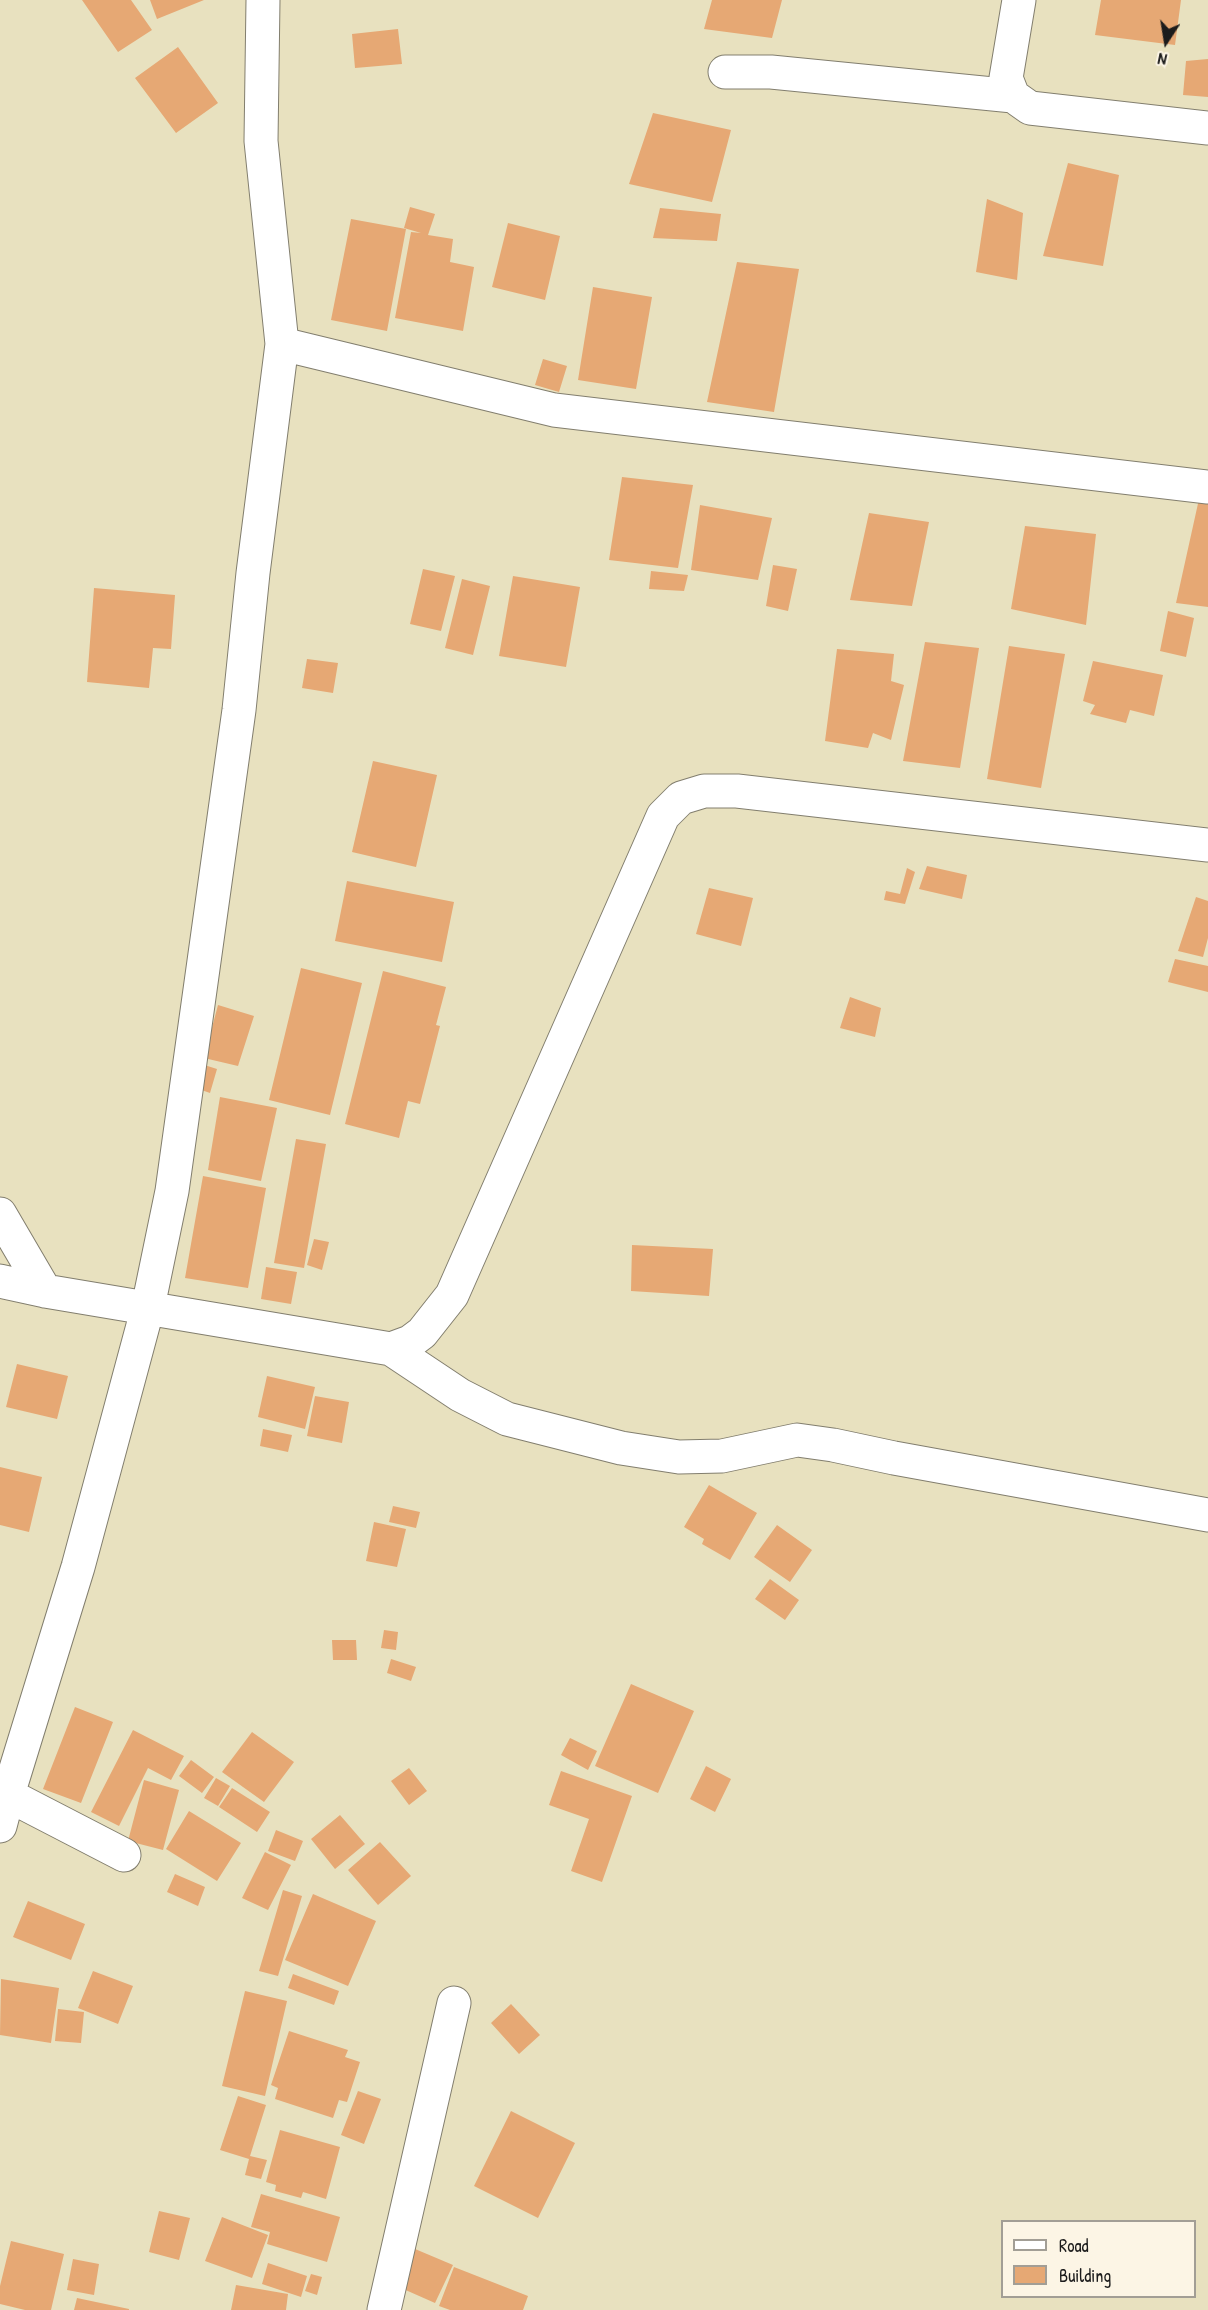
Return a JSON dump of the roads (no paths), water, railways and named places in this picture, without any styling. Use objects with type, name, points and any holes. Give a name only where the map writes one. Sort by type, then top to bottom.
[{"type":"street","points":[[0,1826],[78,1567],[148,1307],[172,1191],[238,722],[253,573],[282,344],[261,141],[262,0]]},
{"type":"street","points":[[1019,0],[1006,78],[1014,96],[1030,108],[1208,128]]},
{"type":"street","points":[[725,72],[771,72],[1014,96]]},
{"type":"street","points":[[282,344],[554,410],[1208,487]]},
{"type":"street","points":[[391,1349],[410,1342],[422,1333],[452,1295],[663,816],[681,798],[704,791],[737,791],[1208,844]]},
{"type":"street","points":[[0,1214],[45,1291]]},
{"type":"street","points":[[0,1281],[45,1291],[391,1349],[460,1395],[507,1419],[621,1448],[679,1457],[722,1456],[797,1440],[1208,1515]]},
{"type":"street","points":[[8,1795],[124,1855]]},
{"type":"street","points":[[384,2310],[454,2003]]}]
